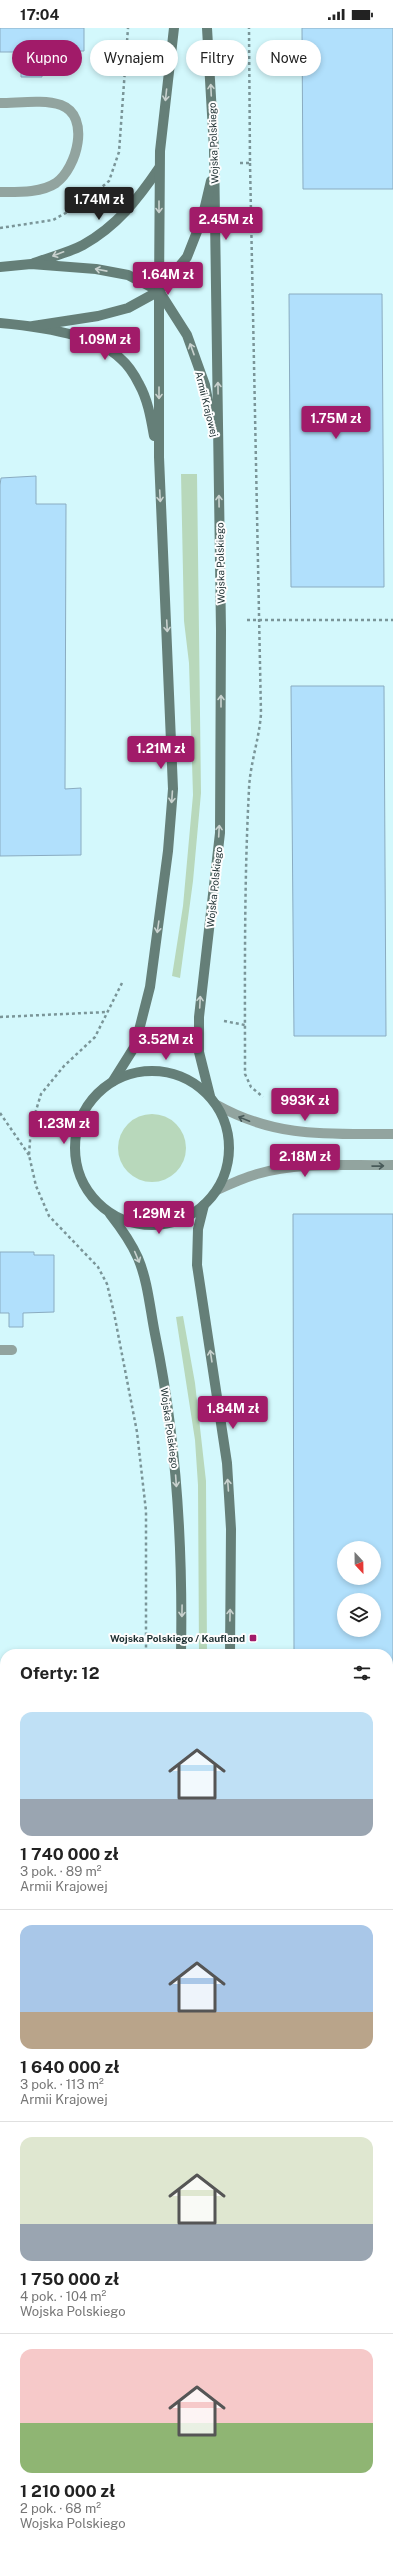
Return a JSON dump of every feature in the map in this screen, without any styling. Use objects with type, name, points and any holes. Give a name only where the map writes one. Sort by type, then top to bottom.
[{"type":"street","points":[[114,1081],[135,1046],[150,987],[168,851],[173,789],[159,457],[159,168],[174,28]]},
{"type":"street","name":"Wojska Polskiego","points":[[207,28],[214,166],[219,455],[220,833],[199,1017],[199,1052],[210,1096]]},
{"type":"street","points":[[0,103],[61,105],[73,115],[78,131],[77,151],[69,170],[56,183],[26,192],[0,192]]},
{"type":"street","points":[[33,326],[98,316],[128,308],[159,291],[187,257],[202,219],[214,166]]},
{"type":"street","points":[[31,264],[82,245],[113,225],[138,199],[159,168]]},
{"type":"street","points":[[0,267],[31,264],[102,270],[128,276],[159,291]]},
{"type":"street","name":"Armii Krajowej","points":[[159,291],[187,335],[204,385],[219,455]]},
{"type":"street","points":[[0,323],[33,326],[97,343],[121,359],[139,384],[148,405],[159,457]]},
{"type":"street","points":[[109,1213],[130,1222],[162,1224],[191,1214],[204,1205],[217,1190],[226,1171],[229,1144],[228,1130],[217,1105],[210,1096],[185,1078],[156,1070],[141,1071],[114,1081]]},
{"type":"street","name":"Wojska Polskiego","points":[[114,1081],[97,1094],[85,1110],[77,1129],[74,1149],[78,1169],[86,1188],[128,1237],[146,1282],[159,1353],[175,1458],[182,1579],[182,1649]]},
{"type":"street","points":[[217,1105],[247,1120],[274,1129],[313,1134],[393,1134]]},
{"type":"street","points":[[217,1190],[258,1174],[279,1170],[312,1166],[393,1165]]},
{"type":"street","points":[[204,1205],[198,1229],[197,1265],[227,1463],[231,1529],[230,1649]]},
{"type":"street","points":[[0,1350],[12,1350]]},
{"type":"path","points":[[249,28],[250,163],[257,457],[260,726],[249,787],[244,922],[246,1074],[252,1087],[265,1099]]},
{"type":"path","points":[[240,163],[250,163]]},
{"type":"path","points":[[248,620],[393,620]]},
{"type":"path","points":[[122,983],[94,1037],[64,1066],[41,1094],[31,1127],[29,1155],[36,1186],[49,1216],[98,1267],[107,1284],[137,1432],[146,1511],[146,1649]]},
{"type":"path","points":[[0,1017],[108,1012]]},
{"type":"path","points":[[0,1113],[29,1155]]},
{"type":"green space","points":[[181,474],[197,474],[201,793],[193,881],[180,978],[172,976],[183,906],[193,795],[189,663],[184,621]]},
{"type":"green space","points":[[152,1114],[165,1117],[176,1124],[183,1135],[186,1148],[183,1161],[176,1172],[165,1179],[152,1182],[139,1179],[128,1172],[121,1161],[118,1148],[121,1135],[128,1124],[139,1117]]},
{"type":"green space","points":[[183,1316],[195,1383],[206,1481],[207,1649],[199,1649],[198,1485],[195,1440],[176,1317]]},
{"type":"building","points":[[0,28],[84,28],[84,51],[82,51],[82,40],[12,40],[12,52],[0,52]]},
{"type":"building","points":[[302,28],[393,28],[393,189],[303,189],[302,76],[321,76],[321,40],[302,40]]},
{"type":"building","points":[[42,76],[42,77],[21,77]]},
{"type":"building","points":[[289,294],[382,294],[384,587],[291,587]]},
{"type":"building","points":[[36,476],[36,504],[66,504],[65,789],[81,788],[81,855],[0,856],[0,485],[1,478]]},
{"type":"building","points":[[291,686],[384,686],[386,1036],[294,1036]]},
{"type":"building","points":[[293,1214],[393,1214],[393,1649],[294,1649]]},
{"type":"building","points":[[0,1252],[34,1252],[34,1255],[54,1255],[54,1312],[23,1313],[23,1327],[9,1327],[9,1313],[0,1313]]},
{"type":"place","name":"Wojska Polskiego / Kaufland","points":[[253,1638]]}]
